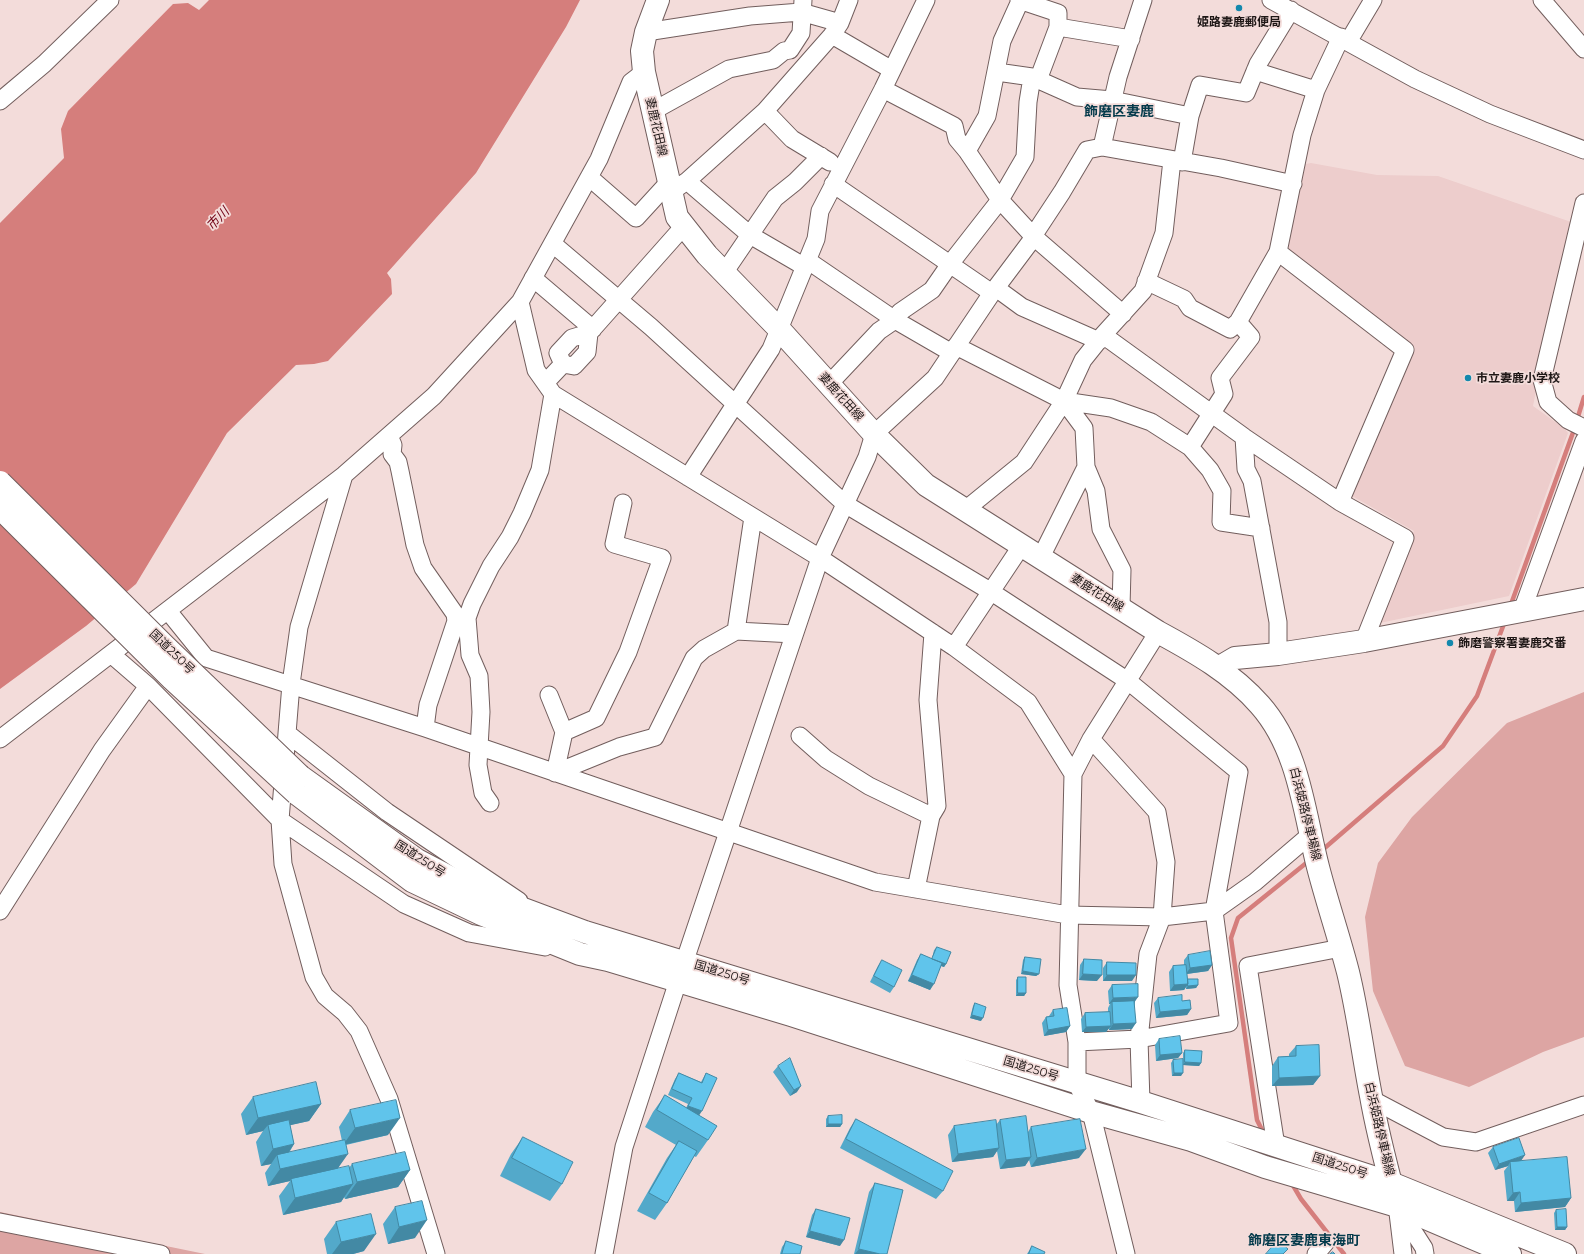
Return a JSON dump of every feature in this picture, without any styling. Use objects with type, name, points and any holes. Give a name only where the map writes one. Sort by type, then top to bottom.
[{"type":"main road","name":"妻鹿花田線","points":[[658,0],[646,32],[642,51],[644,72],[653,111],[676,185],[677,217],[707,255],[780,330],[874,434],[926,484],[1158,632],[1196,652],[1218,668]]},
{"type":"main road","name":"国道250号","points":[[0,482],[166,647],[298,785],[417,860],[478,892],[585,932],[791,1015],[1091,1112],[1191,1140],[1265,1167],[1397,1206],[1510,1254]]},
{"type":"main road","name":"国道250号","points":[[0,508],[172,679],[412,881],[481,914],[580,954],[681,971],[1141,1102],[1391,1183],[1565,1254]]},
{"type":"main road","points":[[1218,668],[1235,658],[1278,654],[1364,641],[1584,599]]},
{"type":"main road","name":"白浜姫路停車場線","points":[[1218,668],[1260,705],[1289,753],[1299,783],[1318,868],[1348,974],[1371,1099],[1397,1206]]},
{"type":"street","points":[[0,101],[44,64],[110,0]]},
{"type":"street","points":[[589,178],[636,218],[765,111],[836,29],[849,0]]},
{"type":"street","points":[[688,477],[771,348],[780,330],[816,239],[820,211],[883,89],[926,0]]},
{"type":"street","points":[[829,384],[879,331],[895,320],[900,312],[932,290],[950,264],[1000,200],[1025,157],[1028,102],[1035,79],[1058,27],[1058,13],[1020,0],[1002,41],[987,116],[967,151]]},
{"type":"street","points":[[1102,147],[1112,100],[1143,0]]},
{"type":"street","points":[[1271,0],[1415,79],[1490,114],[1584,150]]},
{"type":"street","points":[[1146,281],[1184,299],[1190,308],[1230,329],[1238,322],[1278,252],[1302,135],[1316,90],[1344,40],[1373,0]]},
{"type":"street","points":[[1551,4],[1584,49]]},
{"type":"street","points":[[646,32],[750,16],[802,6],[892,70]]},
{"type":"street","points":[[653,111],[729,68],[773,60],[784,51],[790,50],[801,34],[802,6]]},
{"type":"street","points":[[965,510],[1024,462],[1064,401],[1083,360],[1143,291],[1164,234],[1177,161],[1200,85],[1246,93],[1255,71],[1290,10]]},
{"type":"street","points":[[1058,27],[1131,39]]},
{"type":"street","points":[[784,51],[802,69]]},
{"type":"street","points":[[1255,71],[1316,90]]},
{"type":"street","points":[[0,739],[344,475],[434,396],[520,302],[599,160],[631,82],[644,72]]},
{"type":"street","points":[[997,72],[1035,79],[1077,97],[1112,100],[1190,116]]},
{"type":"street","points":[[883,89],[954,126],[956,139],[967,151],[1000,200],[1034,237],[1123,314]]},
{"type":"street","points":[[765,111],[792,139],[841,169]]},
{"type":"street","points":[[604,1254],[624,1147],[681,971],[820,558],[867,457],[874,434],[935,378],[994,290],[1034,237],[1087,150],[1102,147],[1221,168],[1293,184]]},
{"type":"street","points":[[724,273],[776,198],[795,182],[821,156]]},
{"type":"street","points":[[833,184],[950,264],[1022,307],[1101,338],[1340,502],[1405,538],[1364,641]]},
{"type":"street","points":[[676,185],[750,235],[806,264],[895,320],[954,350],[1064,401],[1111,408],[1151,422],[1190,447],[1210,470],[1222,491],[1221,522],[1261,528]]},
{"type":"street","points":[[1584,203],[1542,380],[1548,402],[1568,420],[1584,428]]},
{"type":"street","points":[[490,803],[483,793],[478,765],[481,712],[479,676],[470,655],[467,618],[494,560],[510,537],[535,484],[540,470],[548,430],[549,388],[562,364],[574,366],[587,352],[591,331],[684,226]]},
{"type":"street","points":[[553,244],[619,300],[845,504],[990,591],[1128,681],[1239,772],[1214,911],[1229,1023],[1139,1039],[1077,1042]]},
{"type":"street","points":[[1278,252],[1405,350],[1340,502]]},
{"type":"street","points":[[533,278],[591,331]]},
{"type":"street","points":[[520,302],[536,370],[549,388],[688,477],[820,558],[954,647],[1028,702],[1073,774]]},
{"type":"street","points":[[1190,447],[1224,394],[1220,378],[1251,337],[1238,322]]},
{"type":"street","points":[[1064,401],[1084,428],[1086,467],[1096,491],[1101,529],[1122,570],[1120,607]]},
{"type":"street","points":[[389,436],[393,445],[392,454],[398,462],[415,545],[423,568],[455,614],[456,621],[428,706],[425,728]]},
{"type":"street","points":[[1244,437],[1246,469],[1252,481],[1278,622],[1278,654]]},
{"type":"street","points":[[1522,611],[1584,441]]},
{"type":"street","points":[[1041,557],[1086,467]]},
{"type":"street","points":[[344,475],[299,627],[291,684],[280,820],[283,864],[314,977],[325,996],[345,1014],[359,1031],[389,1099],[436,1254]]},
{"type":"street","points":[[564,732],[596,718],[628,652],[662,558],[614,544],[622,503]]},
{"type":"street","points":[[736,631],[753,517]]},
{"type":"street","points":[[954,647],[1022,545]]},
{"type":"street","points":[[168,611],[206,658],[425,728],[728,830],[875,882],[1068,915],[1162,917],[1214,911],[1312,840]]},
{"type":"street","points":[[555,773],[619,747],[655,737],[694,658],[704,650],[736,631],[794,634]]},
{"type":"street","points":[[1123,1253],[1091,1112],[1077,1084],[1077,1042],[1068,985],[1068,915],[1073,774],[1091,739],[1158,632]]},
{"type":"street","points":[[916,889],[931,816],[937,806],[928,700],[934,633]]},
{"type":"street","points":[[111,654],[148,686],[280,820],[404,904],[469,933],[580,954]]},
{"type":"street","points":[[0,911],[102,750],[148,686]]},
{"type":"street","points":[[549,695],[564,732],[555,773]]},
{"type":"street","points":[[288,734],[387,812],[541,916]]},
{"type":"street","points":[[800,736],[826,759],[869,786],[931,816]]},
{"type":"street","points":[[1091,739],[1157,812],[1166,862],[1162,917],[1148,954],[1139,1039],[1141,1102]]},
{"type":"street","points":[[1276,1146],[1248,966],[1341,948]]},
{"type":"street","points":[[1371,1099],[1444,1137],[1476,1142],[1584,1105]]},
{"type":"street","points":[[1397,1206],[1403,1254]]},
{"type":"street","points":[[1397,1206],[1424,1248],[1425,1254]]},
{"type":"street","points":[[0,1222],[156,1253]]},
{"type":"shaded area","name":"市立妻鹿小学校","points":[[1311,163],[1377,175],[1438,176],[1574,223],[1563,257],[1533,406],[1565,429],[1568,433],[1509,596],[1375,624],[1414,531],[1352,496],[1409,351],[1285,255],[1300,165]]},
{"type":"shaded area","points":[[1584,692],[1584,1037],[1543,1052],[1469,1087],[1405,1066],[1373,991],[1365,917],[1378,863],[1412,817],[1507,723]]},
{"type":"shaded area","points":[[0,1212],[205,1254],[0,1254]]},
{"type":"water","name":"市川","points":[[209,0],[580,0],[566,27],[476,173],[387,273],[391,279],[392,294],[328,361],[314,364],[296,365],[227,433],[136,584],[86,626],[0,689],[0,223],[64,158],[61,129],[68,111],[173,4],[188,3],[199,10]]},
{"type":"building","points":[[937,947],[951,952],[946,964],[932,959]]},
{"type":"building","points":[[1210,951],[1212,965],[1190,968],[1188,955]]},
{"type":"building","points":[[921,954],[942,963],[934,984],[912,975]]},
{"type":"building","points":[[1025,957],[1041,959],[1039,974],[1023,971]]},
{"type":"building","points":[[1084,959],[1102,960],[1102,975],[1083,974]]},
{"type":"building","points":[[882,960],[902,970],[894,987],[874,976]]},
{"type":"building","points":[[1107,962],[1136,963],[1136,975],[1107,975]]},
{"type":"building","points":[[1186,965],[1188,984],[1174,985],[1173,966]]},
{"type":"building","points":[[1018,977],[1026,977],[1026,993],[1018,993]]},
{"type":"building","points":[[1188,979],[1198,979],[1198,985],[1188,986]]},
{"type":"building","points":[[1138,984],[1138,997],[1113,998],[1112,985]]},
{"type":"building","points":[[1182,995],[1182,1001],[1190,1000],[1191,1009],[1160,1012],[1158,998]]},
{"type":"building","points":[[1134,1001],[1136,1023],[1113,1024],[1112,1002]]},
{"type":"building","points":[[975,1003],[986,1007],[983,1018],[972,1015]]},
{"type":"building","points":[[1067,1008],[1070,1026],[1048,1030],[1046,1017],[1054,1016],[1053,1010]]},
{"type":"building","points":[[1110,1012],[1111,1026],[1086,1027],[1085,1013]]},
{"type":"building","points":[[1180,1036],[1182,1053],[1160,1055],[1159,1039]]},
{"type":"building","points":[[1319,1045],[1320,1076],[1279,1078],[1278,1057],[1296,1056],[1296,1046]]},
{"type":"building","points":[[1185,1050],[1202,1051],[1201,1063],[1185,1062]]},
{"type":"building","points":[[790,1058],[801,1086],[794,1090],[778,1066]]},
{"type":"building","points":[[1183,1059],[1183,1073],[1174,1073],[1173,1060]]},
{"type":"building","points":[[679,1073],[702,1083],[706,1073],[717,1078],[702,1111],[688,1106],[692,1098],[672,1089]]},
{"type":"building","points":[[316,1082],[321,1104],[258,1118],[253,1097]]},
{"type":"building","points":[[665,1095],[717,1126],[708,1140],[657,1110]]},
{"type":"building","points":[[396,1100],[400,1118],[355,1128],[350,1110]]},
{"type":"building","points":[[842,1115],[842,1124],[828,1124],[828,1116]]},
{"type":"building","points":[[1026,1116],[1031,1157],[1006,1160],[1000,1120]]},
{"type":"building","points":[[856,1119],[953,1171],[943,1191],[846,1139]]},
{"type":"building","points":[[1080,1119],[1086,1149],[1037,1158],[1031,1127]]},
{"type":"building","points":[[289,1120],[294,1144],[273,1149],[268,1125]]},
{"type":"building","points":[[996,1120],[999,1148],[958,1154],[954,1126]]},
{"type":"building","points":[[523,1137],[573,1162],[562,1184],[512,1158]]},
{"type":"building","points":[[1519,1138],[1525,1155],[1499,1164],[1493,1147]]},
{"type":"building","points":[[345,1140],[348,1154],[280,1169],[277,1155]]},
{"type":"building","points":[[679,1141],[697,1151],[667,1203],[649,1193]]},
{"type":"building","points":[[405,1152],[410,1170],[357,1182],[352,1164]]},
{"type":"building","points":[[1567,1157],[1571,1198],[1521,1203],[1520,1192],[1513,1193],[1510,1162]]},
{"type":"building","points":[[349,1166],[353,1184],[295,1198],[291,1179]]},
{"type":"building","points":[[875,1183],[903,1190],[887,1254],[880,1254],[859,1249]]},
{"type":"building","points":[[422,1201],[427,1220],[399,1227],[395,1207]]},
{"type":"building","points":[[816,1209],[850,1218],[844,1240],[810,1231]]},
{"type":"building","points":[[1566,1209],[1567,1227],[1557,1227],[1556,1210]]},
{"type":"building","points":[[371,1214],[376,1234],[341,1242],[336,1222]]},
{"type":"building","points":[[1278,1240],[1288,1249],[1283,1254],[1266,1254]]},
{"type":"building","points":[[786,1241],[802,1246],[800,1254],[782,1254]]},
{"type":"building","points":[[1032,1246],[1045,1252],[1044,1254],[1029,1254]]},
{"type":"waterway","points":[[1577,420],[1584,397]]},
{"type":"waterway","points":[[1510,607],[1575,427]]},
{"type":"waterway","points":[[1320,852],[1443,746],[1477,696],[1505,621]]},
{"type":"waterway","points":[[1264,1134],[1257,1120],[1231,938],[1238,918],[1310,860]]},
{"type":"waterway","points":[[1291,1182],[1301,1199],[1344,1254]]},
{"type":"place","name":"姫路妻鹿郵便局","points":[[1239,8]]},
{"type":"place","name":"市立妻鹿小学校","points":[[1468,378]]},
{"type":"place","name":"飾磨警察署妻鹿交番","points":[[1450,643]]},
{"type":"district","name":"飾磨区妻鹿","points":[[1119,112]]},
{"type":"district","name":"飾磨区妻鹿東海町","points":[[1304,1241]]}]
